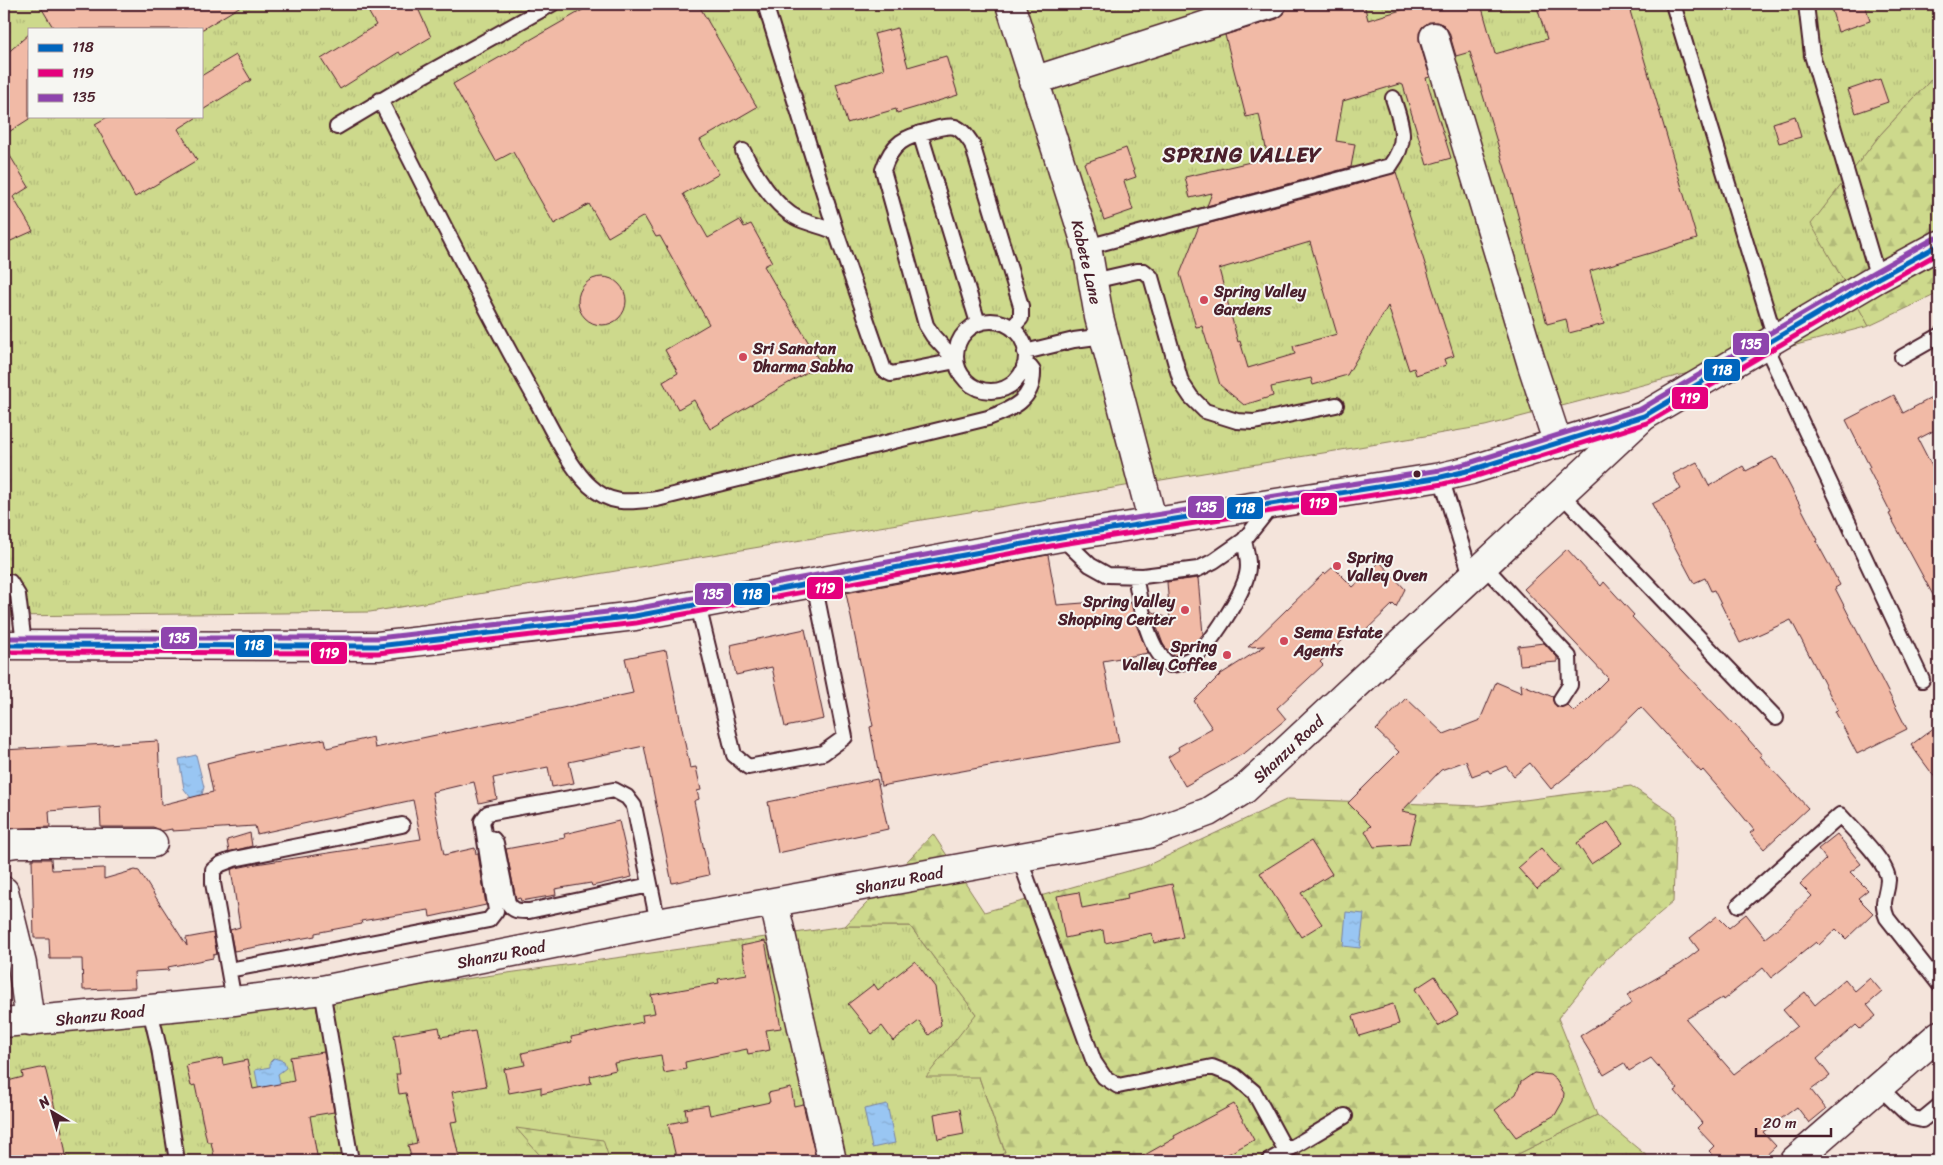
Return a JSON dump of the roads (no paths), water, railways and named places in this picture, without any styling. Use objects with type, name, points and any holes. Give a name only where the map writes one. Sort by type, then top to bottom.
[{"type":"street","name":"Kabete Lane","points":[[1010,4],[1086,247],[1104,336],[1154,523]]},
{"type":"street","points":[[1033,81],[1272,4]]},
{"type":"street","points":[[1434,36],[1532,365],[1558,444]]},
{"type":"street","points":[[14,644],[378,646],[635,616],[1061,537],[1442,477],[1472,470],[1644,416],[1878,278],[1939,245]]},
{"type":"street","name":"Shanzu Road","points":[[17,1022],[234,1002],[322,990],[658,923],[1148,834],[1208,812],[1238,794],[1562,495],[1644,416]]},
{"type":"street","points":[[4,845],[16,843],[153,843]]},
{"type":"street","points":[[4,891],[22,964],[17,1022]]},
{"type":"street","points":[[774,903],[832,1161]]},
{"type":"street","points":[[1794,1161],[1939,1035]]},
{"type":"lane","points":[[337,127],[380,100],[552,4]]},
{"type":"lane","points":[[765,4],[836,232],[884,370],[891,374],[956,361]]},
{"type":"lane","points":[[1673,4],[1770,341],[1922,680]]},
{"type":"lane","points":[[1806,4],[1812,55],[1878,278]]},
{"type":"lane","points":[[1086,247],[1390,166],[1399,154],[1404,136],[1393,98]]},
{"type":"lane","points":[[380,100],[508,350],[561,444],[589,486],[604,496],[623,503],[657,499],[988,418],[1010,410],[1021,403],[1029,393],[1034,382],[1033,371],[1024,359],[1018,334],[1012,328],[996,322],[978,323],[968,329],[956,349],[956,361],[959,372],[966,381],[976,388],[999,390],[1010,385],[1018,377],[1024,359]]},
{"type":"lane","points":[[956,361],[933,336],[926,325],[883,170],[888,153],[905,138],[945,127],[955,127],[964,133],[972,144],[1021,306],[1021,318],[1012,328]]},
{"type":"lane","points":[[920,133],[978,323]]},
{"type":"lane","points":[[743,151],[755,174],[772,196],[791,213],[797,218],[836,232]]},
{"type":"lane","points":[[1093,281],[1137,271],[1144,271],[1151,277],[1181,382],[1191,397],[1205,411],[1237,421],[1254,422],[1336,406]]},
{"type":"lane","points":[[1024,359],[1074,340],[1104,336]]},
{"type":"lane","points":[[1902,356],[1939,336]]},
{"type":"lane","points":[[1442,477],[1478,573],[1569,657],[1570,685],[1561,699]]},
{"type":"lane","points":[[1562,495],[1776,718]]},
{"type":"lane","points":[[1061,537],[1090,565],[1108,575],[1135,576],[1198,569],[1214,562],[1244,540],[1274,502]]},
{"type":"lane","points":[[1135,576],[1151,638],[1159,655],[1170,664],[1182,664],[1195,656],[1207,644],[1239,594],[1247,576],[1248,566],[1244,540]]},
{"type":"lane","points":[[4,582],[10,582],[18,595],[14,644]]},
{"type":"lane","points":[[698,605],[734,754],[748,767],[824,753],[845,737],[814,583]]},
{"type":"lane","points":[[229,970],[489,920],[496,911],[482,821],[488,812],[614,790],[627,797],[634,806],[658,923]]},
{"type":"lane","points":[[1739,905],[1840,815],[1886,870],[1888,880],[1882,907],[1887,918],[1939,984]]},
{"type":"lane","points":[[234,1002],[213,883],[213,870],[221,864],[234,860],[402,825]]},
{"type":"lane","points":[[485,836],[493,839],[496,844],[508,903],[512,909],[517,911],[528,911],[650,885]]},
{"type":"lane","points":[[1018,858],[1094,1062],[1104,1077],[1118,1086],[1212,1068],[1235,1076],[1254,1092],[1286,1151]]},
{"type":"lane","points":[[322,990],[351,1161]]},
{"type":"lane","points":[[150,1010],[159,1048],[177,1161]]},
{"type":"lane","points":[[1879,1087],[1914,1118],[1922,1120],[1939,1106]]},
{"type":"lane","points":[[1269,1161],[1344,1116]]},
{"type":"water","points":[[196,755],[204,787],[201,798],[191,798],[184,789],[179,759]]},
{"type":"water","points":[[1346,912],[1364,914],[1360,948],[1343,946]]},
{"type":"water","points":[[274,1058],[284,1061],[286,1068],[278,1074],[286,1110],[263,1112],[255,1070],[270,1067],[270,1062]]},
{"type":"water","points":[[887,1104],[895,1143],[872,1148],[864,1109]]},
{"type":"place","name":"Spring Valley Gardens","points":[[1204,300]]},
{"type":"place","name":"Sri Sanatan Dharma Sabha","points":[[743,357]]},
{"type":"place","name":"Spring Valley Oven","points":[[1337,566]]},
{"type":"place","name":"Spring Valley Shopping Center","points":[[1185,610]]},
{"type":"place","name":"Sema Estate Agents","points":[[1284,641]]},
{"type":"place","name":"Spring Valley Coffee","points":[[1227,655]]},
{"type":"district","name":"SPRING VALLEY","points":[[1242,155]]}]
